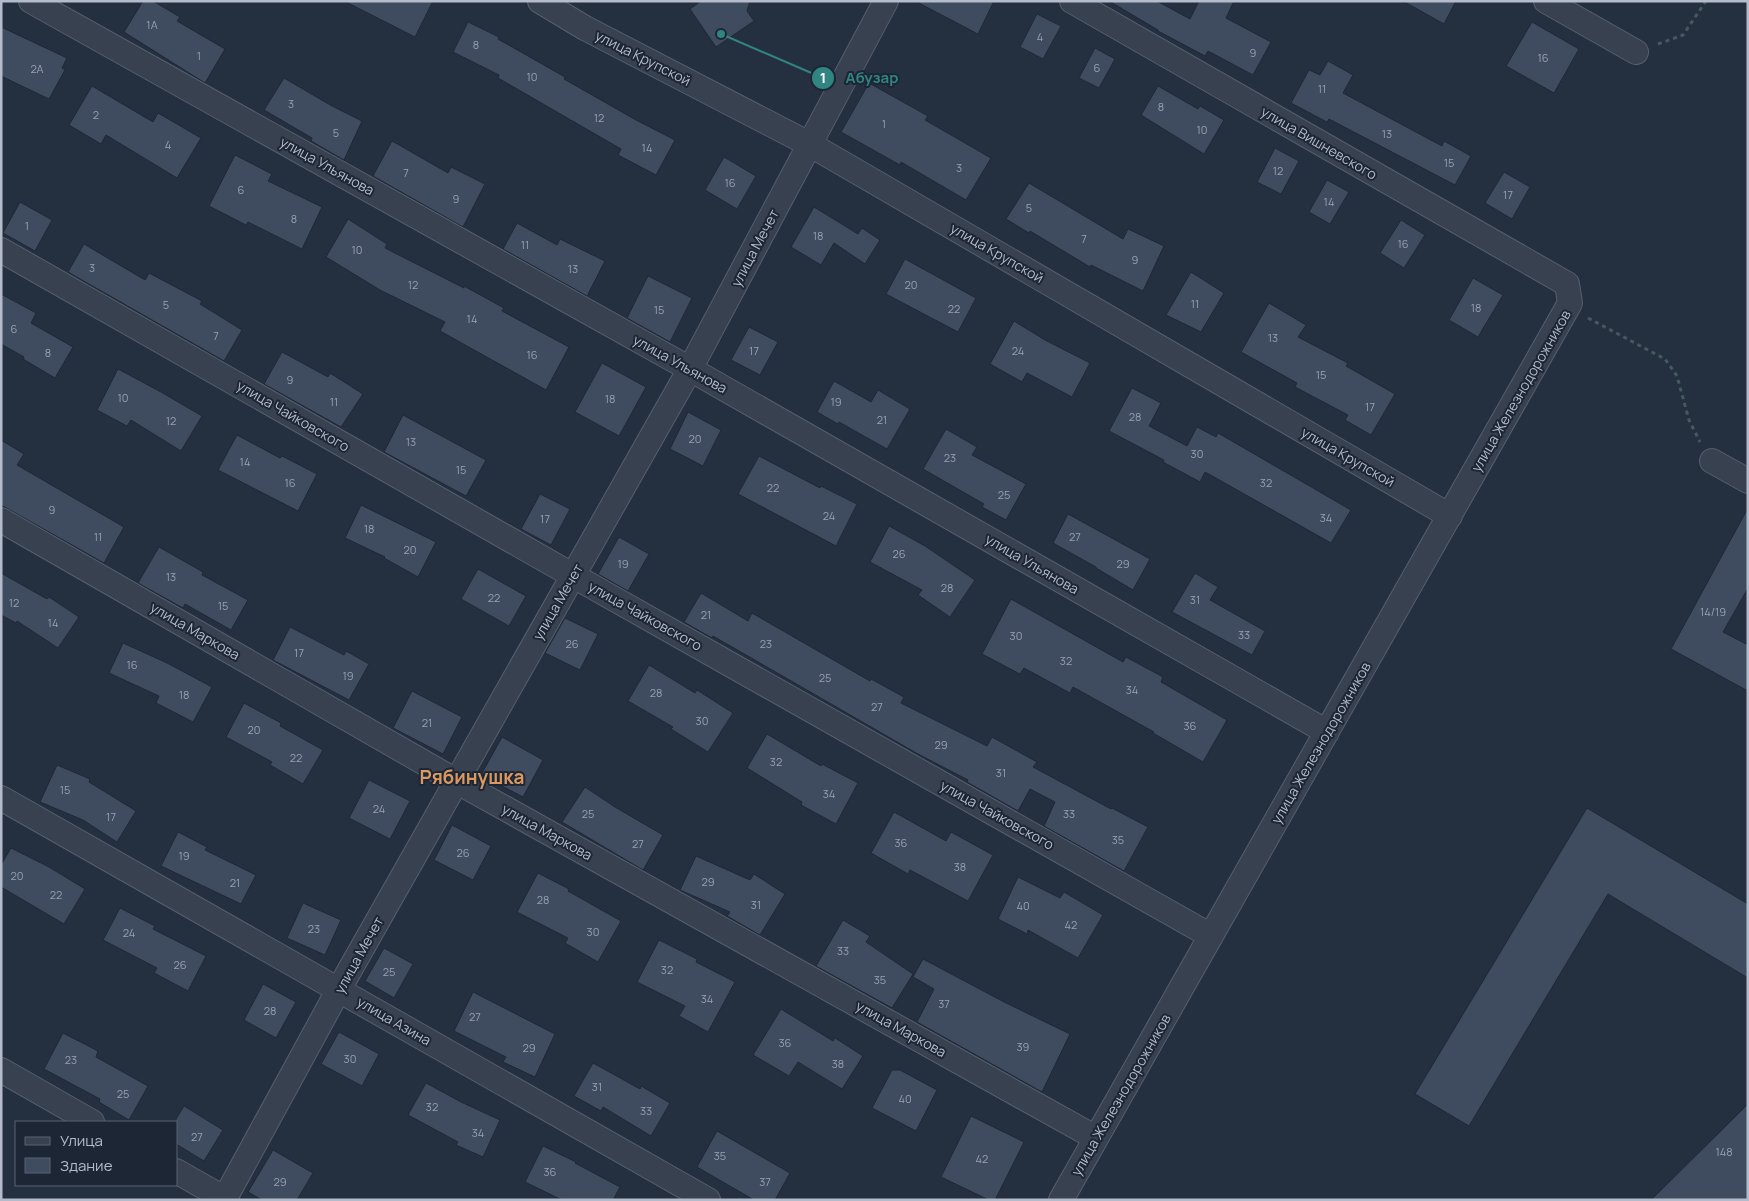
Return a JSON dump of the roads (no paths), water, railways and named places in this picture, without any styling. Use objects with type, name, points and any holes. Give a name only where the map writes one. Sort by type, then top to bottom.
[{"type":"street","name":"улица Ульянова","points":[[31,1],[690,369],[1327,732]]},
{"type":"street","name":"улица Крупской","points":[[540,1],[585,28],[811,145],[1450,516]]},
{"type":"street","name":"улица Мечет","points":[[225,1199],[339,989],[690,369],[886,1]]},
{"type":"street","name":"улица Вишневского","points":[[1072,1],[1567,284]]},
{"type":"street","points":[[1546,1],[1636,52]]},
{"type":"street","name":"улица Чайковского","points":[[1,250],[1211,936]]},
{"type":"street","name":"улица Железнодорожников","points":[[1061,1200],[1570,303],[1567,284]]},
{"type":"street","points":[[1712,461],[1748,481]]},
{"type":"street","name":"улица Маркова","points":[[1,520],[456,781],[1096,1138]]},
{"type":"street","name":"улица Азина","points":[[1,798],[708,1200]]},
{"type":"street","points":[[1,1070],[90,1121]]},
{"type":"street","points":[[178,1171],[225,1199]]},
{"type":"place","name":"Абузар","points":[[721,34]]},
{"type":"district","name":"Рябинушка","points":[[472,777]]}]
